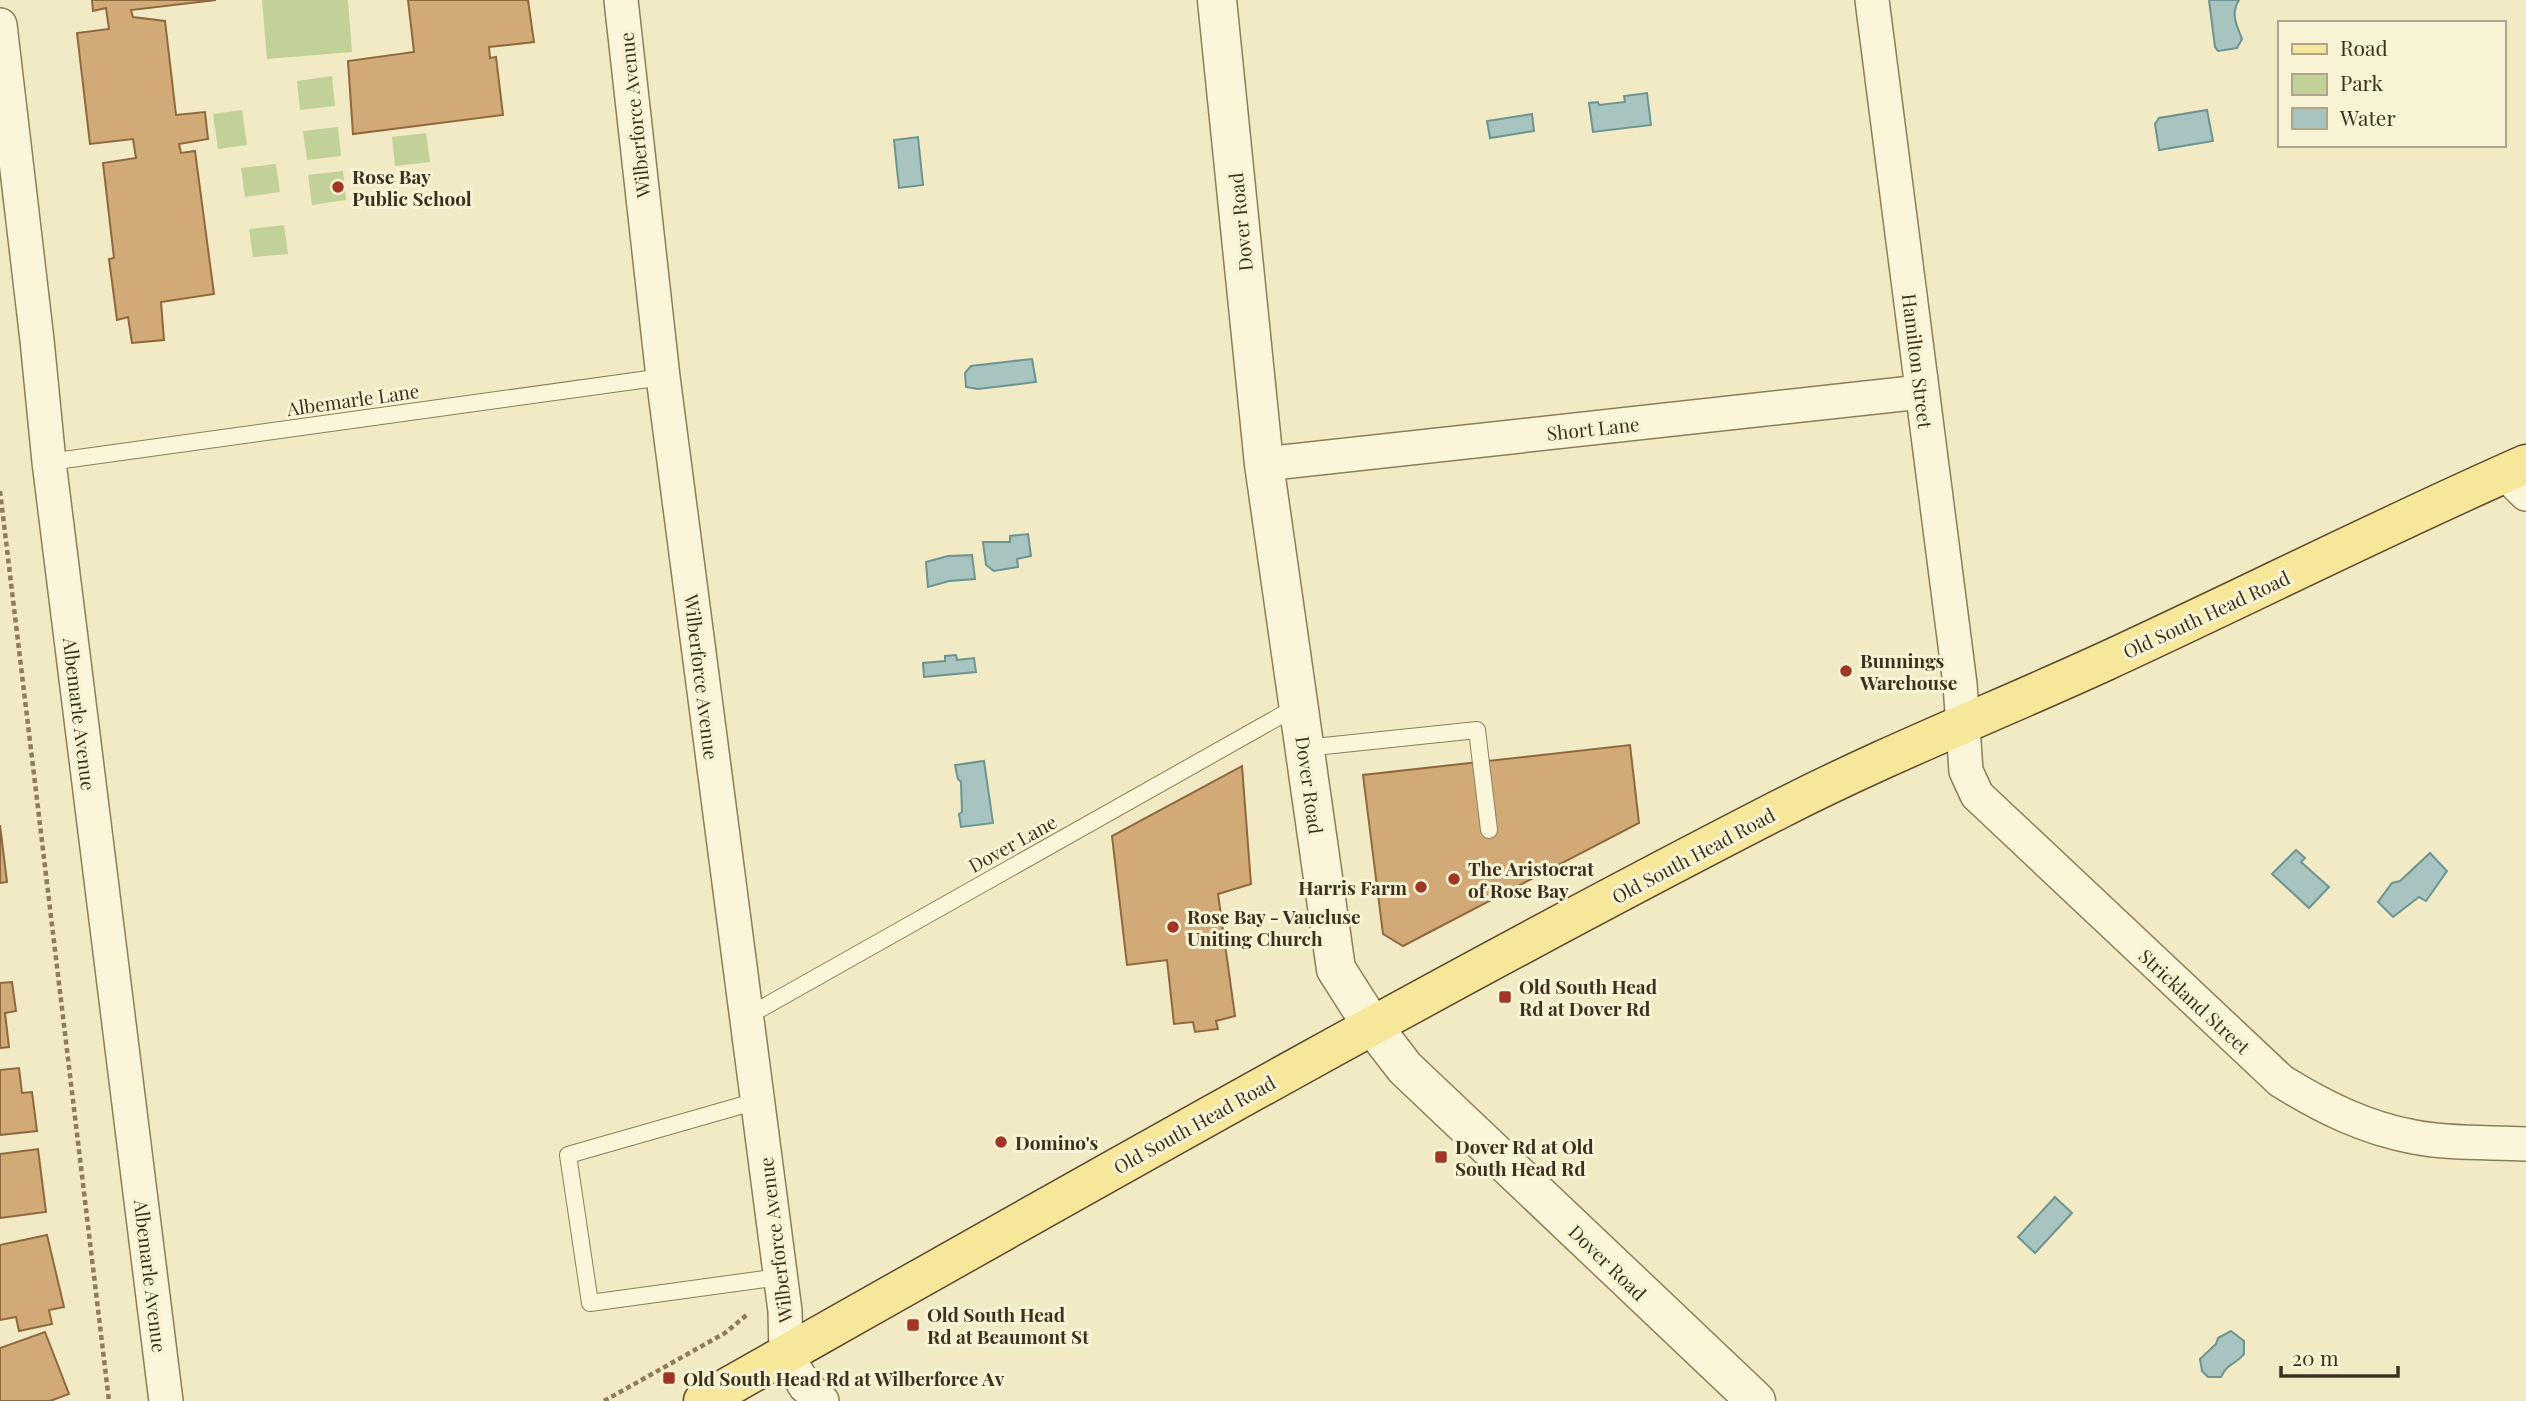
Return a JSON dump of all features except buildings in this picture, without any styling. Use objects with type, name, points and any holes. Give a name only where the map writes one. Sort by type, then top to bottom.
[{"type":"main road","name":"Old South Head Road","points":[[703,1401],[1371,1024],[1783,807],[1963,722],[2101,664],[2519,477]]},
{"type":"street","name":"Wilberforce Avenue","points":[[621,0],[663,377],[785,1311],[786,1354]]},
{"type":"street","name":"Dover Road","points":[[1217,0],[1264,464],[1336,969],[1371,1024],[1405,1068],[1756,1401]]},
{"type":"street","name":"Hamilton Street","points":[[1872,0],[1963,722]]},
{"type":"street","name":"Albemarle Avenue","points":[[0,26],[49,462],[166,1401]]},
{"type":"street","name":"Short Lane","points":[[1264,464],[1921,391]]},
{"type":"street","name":"Strickland Street","points":[[1963,722],[1966,771],[1977,795],[2281,1081],[2324,1108],[2368,1125],[2415,1138],[2526,1143]]},
{"type":"street","points":[[786,1354],[805,1386],[822,1401]]},
{"type":"lane","name":"Albemarle Lane","points":[[49,462],[663,377]]},
{"type":"lane","name":"Dover Lane","points":[[746,1017],[1298,706]]},
{"type":"lane","points":[[1305,748],[1477,730],[1489,830]]},
{"type":"lane","points":[[757,1101],[568,1155],[590,1303],[781,1281]]},
{"type":"path","points":[[0,491],[109,1401]]},
{"type":"path","points":[[604,1401],[725,1333],[781,1281]]},
{"type":"green space","points":[[262,0],[348,0],[352,52],[267,59]]},
{"type":"green space","points":[[332,76],[335,106],[300,110],[297,81]]},
{"type":"green space","points":[[242,110],[247,145],[218,149],[213,114]]},
{"type":"green space","points":[[338,127],[341,156],[307,160],[303,131]]},
{"type":"green space","points":[[426,133],[430,162],[395,166],[392,137]]},
{"type":"green space","points":[[276,164],[280,192],[245,197],[241,168]]},
{"type":"green space","points":[[343,171],[346,200],[312,205],[308,175]]},
{"type":"green space","points":[[284,225],[288,254],[253,257],[249,229]]},
{"type":"water","points":[[2209,0],[2239,0],[2235,15],[2242,39],[2237,48],[2218,51],[2215,47]]},
{"type":"water","points":[[1647,93],[1651,125],[1593,132],[1589,103],[1598,102],[1599,105],[1625,102],[1624,96]]},
{"type":"water","points":[[2207,110],[2213,141],[2159,150],[2155,124],[2159,118]]},
{"type":"water","points":[[1532,114],[1534,131],[1490,138],[1487,121]]},
{"type":"water","points":[[918,137],[923,185],[899,188],[894,140]]},
{"type":"water","points":[[1032,359],[1036,382],[978,389],[966,387],[965,373],[971,366]]},
{"type":"water","points":[[1028,534],[1031,556],[1017,559],[1018,567],[994,571],[986,565],[983,542],[1010,542],[1010,536]]},
{"type":"water","points":[[972,555],[975,579],[949,581],[928,587],[926,562],[948,556]]},
{"type":"water","points":[[956,655],[957,660],[974,658],[976,672],[924,677],[923,663],[945,661],[945,656]]},
{"type":"water","points":[[984,761],[993,823],[961,827],[961,782],[955,765]]},
{"type":"water","points":[[2296,850],[2305,858],[2301,862],[2329,887],[2309,908],[2272,874]]},
{"type":"water","points":[[2430,853],[2447,871],[2426,901],[2419,897],[2393,917],[2378,902],[2392,883],[2400,881]]},
{"type":"water","points":[[2055,1197],[2072,1213],[2035,1253],[2018,1237]]},
{"type":"water","points":[[2231,1331],[2244,1341],[2244,1354],[2226,1369],[2221,1377],[2208,1377],[2202,1371],[2200,1359],[2216,1344],[2218,1338]]},
{"type":"place","name":"Rose Bay Public School","points":[[338,187]]},
{"type":"place","name":"Bunnings Warehouse","points":[[1846,671]]},
{"type":"place","name":"The Aristocrat of Rose Bay","points":[[1454,879]]},
{"type":"place","name":"Harris Farm","points":[[1421,887]]},
{"type":"place","name":"Rose Bay - Vaucluse Uniting Church","points":[[1173,927]]},
{"type":"place","name":"Old South Head Rd at Dover Rd","points":[[1505,997]]},
{"type":"place","name":"Domino's","points":[[1001,1142]]},
{"type":"place","name":"Dover Rd at Old South Head Rd","points":[[1441,1157]]},
{"type":"place","name":"Old South Head Rd at Beaumont St","points":[[913,1325]]},
{"type":"place","name":"Old South Head Rd at Wilberforce Av","points":[[669,1378]]}]
